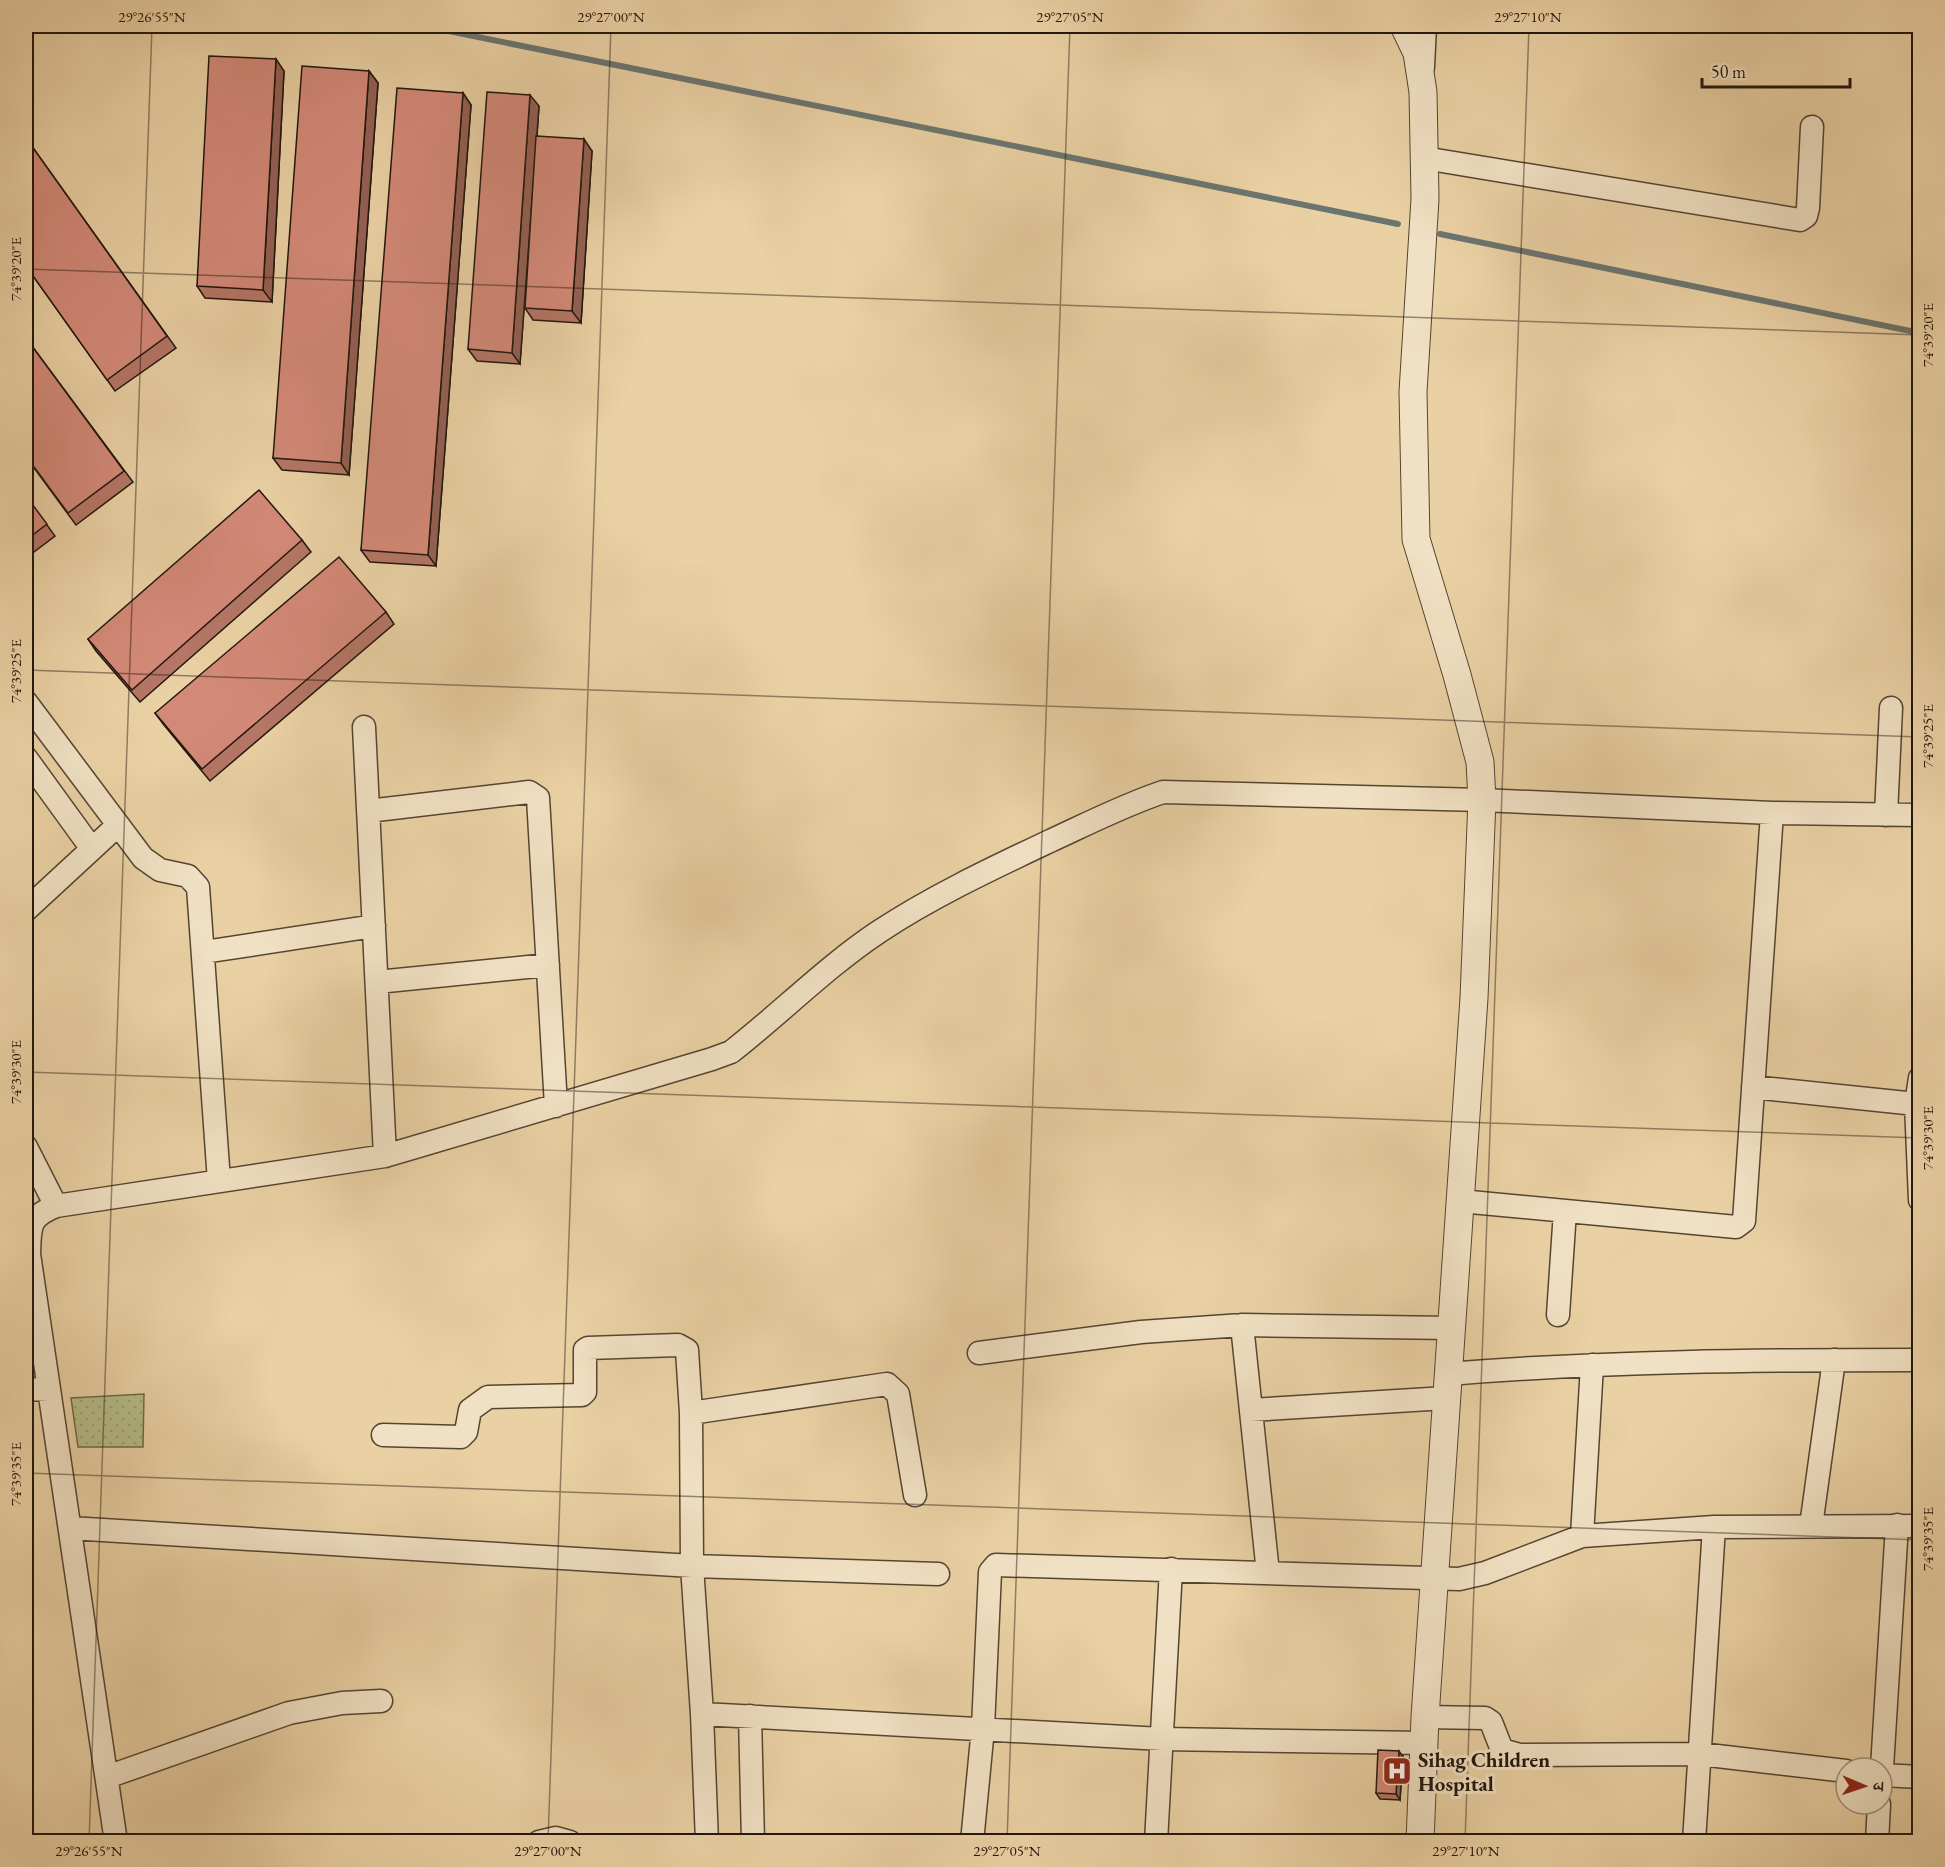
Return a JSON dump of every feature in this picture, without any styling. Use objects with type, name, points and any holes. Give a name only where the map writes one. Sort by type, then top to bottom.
[{"type":"street","points":[[1404,26],[1416,53],[1423,92]]},
{"type":"street","points":[[1420,1842],[1424,1730],[1474,998],[1482,800],[1480,762],[1416,538],[1413,392],[1425,200],[1423,92],[1425,26]]},
{"type":"street","points":[[1424,158],[1800,220],[1806,216],[1808,208],[1812,127]]},
{"type":"street","points":[[26,702],[143,858],[160,870],[188,876],[198,886],[219,1181]]},
{"type":"street","points":[[1886,815],[1891,708]]},
{"type":"street","points":[[364,727],[386,1156]]},
{"type":"street","points":[[26,758],[92,849]]},
{"type":"street","points":[[116,1842],[29,1254],[30,1227],[39,1212],[56,1206],[386,1156],[731,1052],[879,932],[922,906],[1016,857],[1135,801],[1163,792],[1482,800],[1772,813],[1920,815]]},
{"type":"street","points":[[368,811],[535,793],[539,807],[556,1106]]},
{"type":"street","points":[[1460,1201],[1736,1227],[1744,1221],[1772,813]]},
{"type":"street","points":[[26,910],[118,825]]},
{"type":"street","points":[[204,952],[374,926]]},
{"type":"street","points":[[377,982],[548,965]]},
{"type":"street","points":[[1920,1078],[1916,1104],[1920,1200]]},
{"type":"street","points":[[1753,1087],[1916,1104]]},
{"type":"street","points":[[26,1147],[56,1206]]},
{"type":"street","points":[[1558,1315],[1565,1211]]},
{"type":"street","points":[[979,1353],[1141,1332],[1242,1325],[1451,1328]]},
{"type":"street","points":[[1242,1325],[1268,1573]]},
{"type":"street","points":[[383,1435],[461,1437],[466,1432],[470,1410],[488,1397],[582,1395],[585,1392],[585,1350],[591,1347],[683,1346],[690,1363],[692,1566],[702,1714],[707,1842]]},
{"type":"street","points":[[1811,1526],[1834,1360]]},
{"type":"street","points":[[1251,1410],[1447,1386],[1592,1365],[1920,1360]]},
{"type":"street","points":[[1582,1536],[1592,1365]]},
{"type":"street","points":[[691,1413],[888,1384],[898,1394],[915,1495]]},
{"type":"street","points":[[26,1389],[49,1390]]},
{"type":"street","points":[[1883,1756],[1897,1526]]},
{"type":"street","points":[[972,1842],[983,1728],[990,1572],[996,1565],[1459,1579],[1485,1573],[1582,1536],[1714,1527],[1920,1526]]},
{"type":"street","points":[[1694,1842],[1714,1527]]},
{"type":"street","points":[[70,1528],[692,1566],[938,1574]]},
{"type":"street","points":[[1156,1842],[1171,1569]]},
{"type":"street","points":[[106,1777],[289,1713],[342,1703],[381,1701]]},
{"type":"street","points":[[702,1714],[983,1728],[1162,1740],[1424,1730],[1485,1718],[1491,1722],[1502,1750],[1510,1753],[1700,1754],[1834,1770]]},
{"type":"street","points":[[750,1716],[753,1842]]},
{"type":"street","points":[[1894,1776],[1920,1777]]},
{"type":"street","points":[[1877,1842],[1878,1816]]},
{"type":"street","points":[[539,1842],[556,1838],[570,1842]]},
{"type":"green space","points":[[144,1394],[143,1447],[78,1447],[71,1398]]},
{"type":"building","points":[[209,56],[276,59],[263,290],[197,286]]},
{"type":"building","points":[[302,66],[369,71],[341,463],[273,458]]},
{"type":"building","points":[[397,88],[463,93],[428,555],[361,550]]},
{"type":"building","points":[[487,92],[530,95],[512,353],[468,349]]},
{"type":"building","points":[[536,136],[584,139],[572,311],[525,308]]},
{"type":"building","points":[[26,138],[167,336],[107,380],[26,266]]},
{"type":"building","points":[[26,338],[124,471],[68,513],[26,456]]},
{"type":"building","points":[[259,490],[302,540],[132,690],[88,639]]},
{"type":"building","points":[[26,496],[47,524],[26,540]]},
{"type":"building","points":[[339,557],[386,612],[202,769],[155,713]]},
{"type":"building","points":[[1378,1750],[1399,1751],[1396,1794],[1376,1793]]},
{"type":"waterway","points":[[424,26],[1398,224]]},
{"type":"waterway","points":[[1440,234],[1920,333]]},
{"type":"place","name":"Sihag Children Hospital","points":[[1397,1771]]}]
